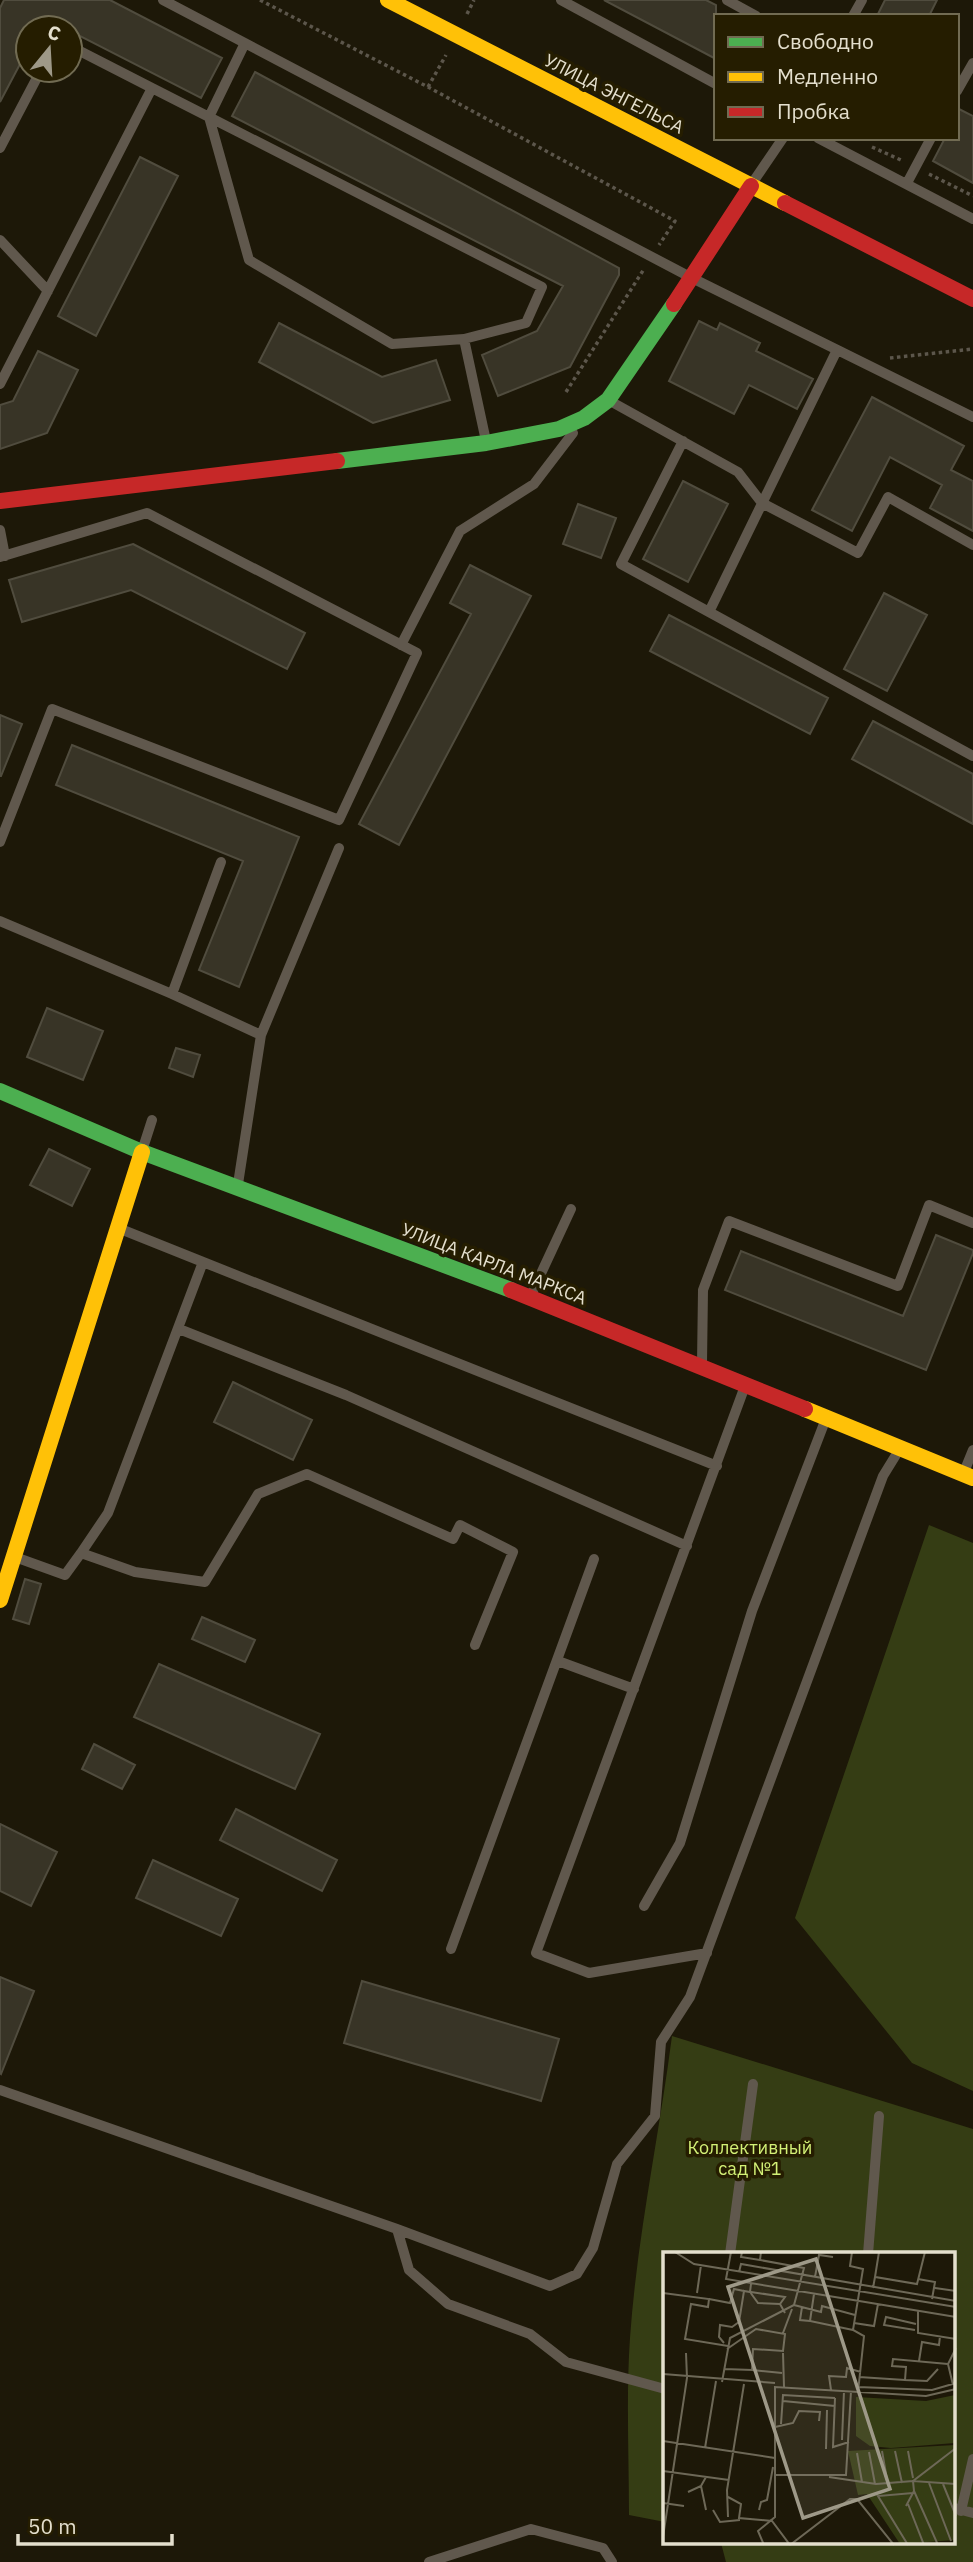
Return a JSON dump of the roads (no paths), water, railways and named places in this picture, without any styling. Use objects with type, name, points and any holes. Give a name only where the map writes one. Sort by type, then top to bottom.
[{"type":"street","name":"УЛИЦА ЭНГЕЛЬСА","points":[[388,0],[973,299]]},
{"type":"street","points":[[0,501],[486,443],[559,429],[584,418],[608,400],[751,186]]},
{"type":"street","name":"УЛИЦА КАРЛА МАРКСА","points":[[0,1091],[142,1152],[530,1297],[968,1476]]},
{"type":"street","points":[[0,1600],[142,1152]]},
{"type":"lane","points":[[163,0],[692,278],[973,416]]},
{"type":"lane","points":[[561,0],[714,83]]},
{"type":"lane","points":[[727,0],[752,14]]},
{"type":"lane","points":[[84,53],[152,88],[209,117],[542,287],[526,323],[464,340],[392,344],[249,260],[209,117],[245,43]]},
{"type":"lane","points":[[959,88],[973,63]]},
{"type":"lane","points":[[0,148],[34,84]]},
{"type":"lane","points":[[0,384],[152,88]]},
{"type":"lane","points":[[751,186],[782,140]]},
{"type":"lane","points":[[822,140],[973,219]]},
{"type":"lane","points":[[907,183],[930,140]]},
{"type":"lane","points":[[0,240],[48,291]]},
{"type":"lane","points":[[464,340],[486,443]]},
{"type":"lane","points":[[709,611],[837,350]]},
{"type":"lane","points":[[608,400],[738,472],[762,503],[858,553],[888,498],[973,545]]},
{"type":"lane","points":[[401,645],[460,531],[534,484],[584,418]]},
{"type":"lane","points":[[683,441],[621,564],[973,756]]},
{"type":"lane","points":[[0,530],[2,557],[147,513],[417,653],[339,820],[52,709],[0,842]]},
{"type":"lane","points":[[237,1186],[261,1035],[339,848]]},
{"type":"lane","points":[[172,993],[221,862]]},
{"type":"lane","points":[[0,921],[172,993],[261,1035]]},
{"type":"lane","points":[[142,1152],[152,1120]]},
{"type":"lane","points":[[702,1368],[704,1290],[729,1221],[898,1286],[929,1205],[973,1223]]},
{"type":"lane","points":[[530,1297],[570,1209]]},
{"type":"lane","points":[[118,1227],[717,1466]]},
{"type":"lane","points":[[14,1556],[65,1575],[108,1513],[204,1262]]},
{"type":"lane","points":[[179,1329],[346,1395],[687,1546]]},
{"type":"lane","points":[[707,1953],[589,1973],[536,1953],[745,1386]]},
{"type":"lane","points":[[644,1906],[680,1843],[752,1611],[826,1419]]},
{"type":"lane","points":[[0,2090],[397,2229],[550,2286],[577,2274],[593,2248],[617,2164],[654,2116],[661,2042],[690,1997],[883,1475],[900,1448]]},
{"type":"lane","points":[[968,1476],[973,1450]]},
{"type":"lane","points":[[81,1553],[135,1572],[205,1582],[258,1494],[307,1474],[453,1539],[460,1525],[513,1552],[475,1646]]},
{"type":"lane","points":[[451,1949],[594,1559]]},
{"type":"lane","points":[[558,1661],[634,1689]]},
{"type":"lane","points":[[730,2252],[753,2084]]},
{"type":"lane","points":[[868,2252],[879,2116]]},
{"type":"lane","points":[[397,2229],[409,2270],[448,2304],[530,2334],[566,2362],[663,2388]]},
{"type":"lane","points":[[963,2511],[973,2459]]},
{"type":"lane","points":[[429,2562],[531,2529],[603,2547],[612,2562]]},
{"type":"park label","name":"Коллективный сад №1","points":[[750,2158]]}]
